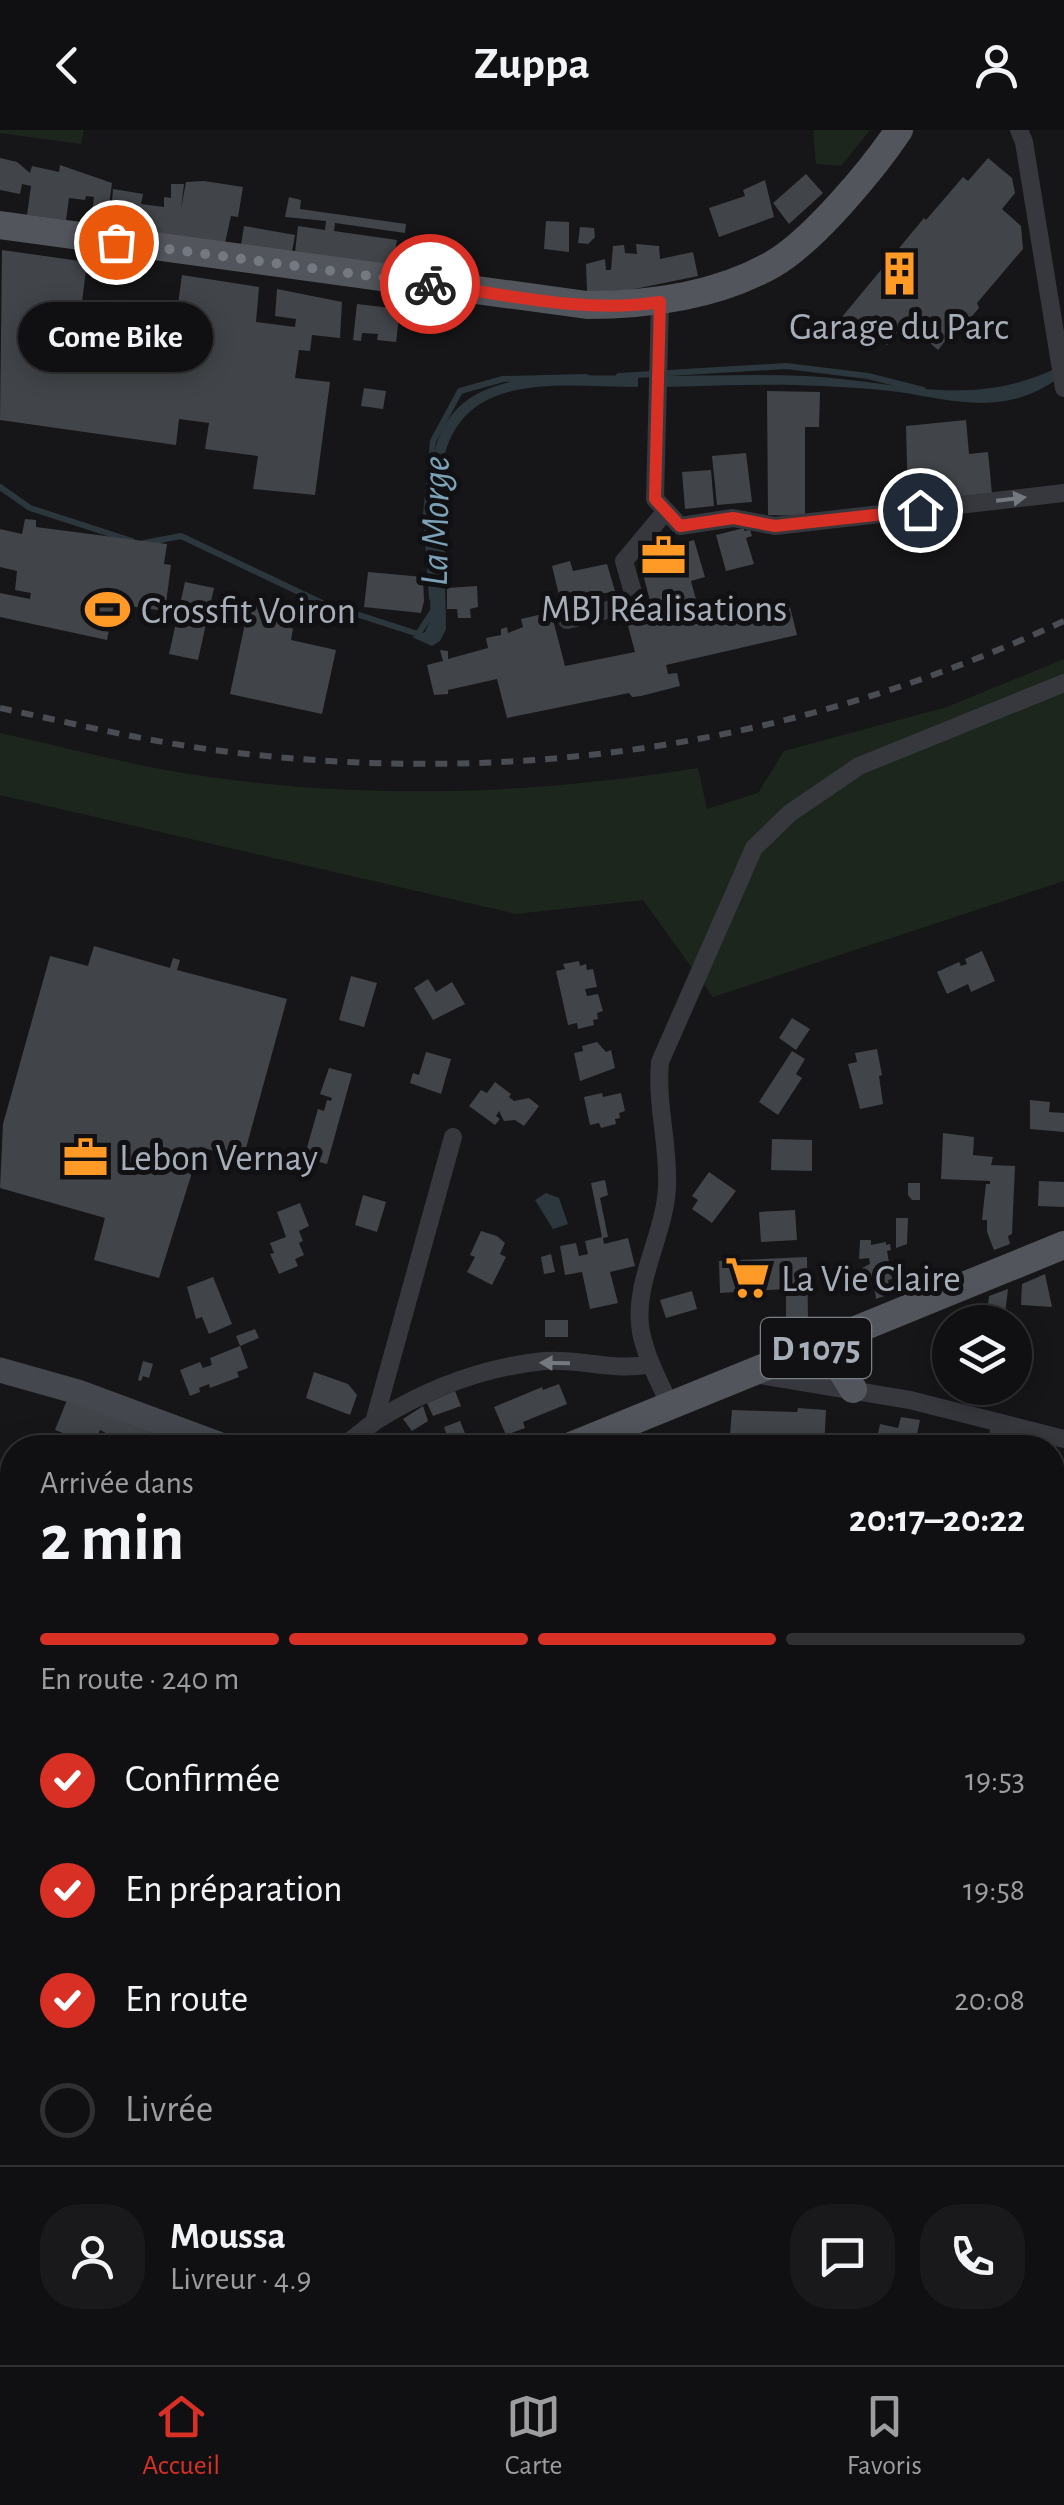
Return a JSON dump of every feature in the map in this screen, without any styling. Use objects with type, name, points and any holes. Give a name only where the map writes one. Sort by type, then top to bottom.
[{"type":"main road","points":[[0,225],[587,305],[638,305],[738,280],[773,264],[794,249],[857,186],[892,141],[909,130]]},
{"type":"main road","name":"D 1075","points":[[597,1435],[1064,1246]]},
{"type":"main road","points":[[846,1336],[840,1366],[848,1388]]},
{"type":"main road","points":[[809,1351],[848,1388]]},
{"type":"street","points":[[1019,130],[1062,378]]},
{"type":"street","points":[[660,302],[655,499],[680,526],[733,518],[775,526],[1064,493]]},
{"type":"street","points":[[567,620],[636,603],[624,562],[666,511]]},
{"type":"street","points":[[670,1405],[640,1329],[644,1286],[662,1224],[667,1188],[658,1084],[660,1062],[754,848],[790,813],[859,766],[1064,683]]},
{"type":"street","points":[[374,1422],[454,1138]]},
{"type":"street","points":[[357,1435],[437,1388],[498,1368],[547,1361],[628,1369],[652,1364]]},
{"type":"street","points":[[0,1370],[97,1398],[195,1435]]},
{"type":"street","points":[[754,1374],[848,1388],[1048,1435]]},
{"type":"street","points":[[998,1422],[999,1435]]},
{"type":"shaded area","points":[[0,130],[84,130],[81,144]]},
{"type":"shaded area","points":[[813,130],[870,130],[841,166],[816,164]]},
{"type":"shaded area","points":[[1064,659],[1064,881],[713,997],[643,900],[516,914],[0,795],[0,733],[184,773],[333,789],[515,788],[698,768],[707,809],[758,793],[784,751],[947,707]]},
{"type":"water","points":[[1055,369],[1056,380],[1036,391],[979,403],[830,386],[658,387],[658,376],[768,375],[960,390],[991,388]]},
{"type":"water","points":[[638,375],[638,387],[520,389],[494,397],[471,411],[454,432],[443,462],[446,629],[432,646],[412,637],[425,632],[430,621],[432,469],[440,434],[457,409],[480,392],[509,382],[540,377]]},
{"type":"water","points":[[546,1193],[559,1198],[568,1224],[553,1229],[535,1200]]},
{"type":"building","points":[[0,158],[17,162],[30,173],[32,166],[59,172],[60,165],[112,183],[106,226],[91,224],[94,197],[69,198],[66,220],[27,215],[31,186],[22,184],[20,194],[0,190]]},
{"type":"building","points":[[988,158],[1012,178],[1015,193],[1002,209],[1021,226],[1023,249],[977,303],[979,308],[961,329],[957,326],[938,350],[906,322],[887,345],[871,332],[866,337],[846,331],[837,323],[924,218],[963,177],[968,181]]},
{"type":"building","points":[[806,174],[823,193],[789,224],[773,203]]},
{"type":"building","points":[[765,180],[774,217],[719,237],[709,208],[745,196],[743,190]]},
{"type":"building","points":[[186,182],[243,187],[238,217],[231,216],[225,243],[110,227],[113,189],[143,194],[141,204],[164,207],[164,197],[171,198],[171,184],[184,184],[181,209]]},
{"type":"building","points":[[289,197],[301,200],[300,209],[406,224],[405,233],[335,223],[334,231],[397,240],[393,265],[295,252],[298,226],[325,230],[326,221],[285,217]]},
{"type":"building","points":[[546,221],[569,222],[569,252],[544,249]]},
{"type":"building","points":[[244,226],[295,235],[292,252],[241,245]]},
{"type":"building","points":[[580,227],[594,228],[595,237],[588,244],[578,243]]},
{"type":"building","points":[[636,244],[659,246],[660,259],[693,252],[698,276],[630,290],[587,292],[586,264],[605,259],[606,270],[611,270],[613,246],[624,245],[625,253],[637,254]]},
{"type":"building","points":[[2,250],[87,262],[79,326],[173,340],[182,275],[259,287],[256,322],[295,327],[296,319],[275,316],[277,289],[342,302],[340,338],[312,335],[310,351],[299,350],[295,378],[330,382],[315,495],[253,489],[258,456],[205,449],[209,423],[179,419],[176,445],[0,420]]},
{"type":"building","points":[[357,304],[400,309],[396,342],[377,340],[378,334],[362,333],[361,341],[353,340]]},
{"type":"building","points":[[364,388],[386,391],[383,409],[361,406]]},
{"type":"building","points":[[767,391],[820,392],[819,427],[805,427],[805,516],[768,515]]},
{"type":"building","points":[[966,420],[969,454],[988,452],[992,494],[908,503],[906,426]]},
{"type":"building","points":[[746,453],[752,502],[717,505],[712,456]]},
{"type":"building","points":[[711,470],[714,506],[685,509],[682,472]]},
{"type":"building","points":[[25,519],[36,520],[36,527],[167,544],[164,564],[171,565],[165,611],[114,604],[107,640],[0,617],[0,593],[30,599],[31,593],[15,590],[17,571],[0,567],[0,529],[22,534]]},
{"type":"building","points":[[744,528],[752,536],[746,538],[754,564],[726,571],[716,535]]},
{"type":"building","points":[[694,540],[705,577],[691,581],[703,626],[789,603],[797,635],[666,665],[668,674],[677,673],[680,686],[641,696],[632,697],[629,693],[507,718],[497,679],[434,695],[427,665],[443,661],[440,650],[448,651],[448,659],[488,648],[486,638],[501,635],[501,629],[507,627],[508,633],[523,627],[521,619],[551,612],[565,666],[635,652],[627,622],[654,616],[638,555]]},
{"type":"building","points":[[570,561],[573,571],[607,564],[615,591],[581,598],[580,591],[559,595],[552,566]]},
{"type":"building","points":[[368,572],[423,577],[421,613],[364,607]]},
{"type":"building","points":[[185,582],[214,588],[198,660],[169,654]]},
{"type":"building","points":[[477,586],[478,607],[470,609],[471,618],[458,618],[457,609],[447,609],[447,588]]},
{"type":"building","points":[[250,600],[293,629],[291,640],[336,650],[322,714],[230,694]]},
{"type":"building","points":[[94,946],[170,968],[173,958],[180,960],[177,970],[287,999],[243,1159],[200,1147],[159,1278],[94,1260],[105,1218],[0,1188],[3,1124],[50,956],[88,966]]},
{"type":"building","points":[[982,951],[995,981],[971,992],[968,984],[947,994],[937,972],[959,962],[961,966],[967,964],[965,959]]},
{"type":"building","points":[[579,961],[580,966],[586,964],[587,970],[593,969],[597,987],[585,989],[587,996],[598,994],[603,1011],[597,1013],[594,1025],[578,1029],[577,1023],[568,1025],[556,971],[565,969],[563,964]]},
{"type":"building","points":[[351,976],[377,983],[364,1027],[339,1020]]},
{"type":"building","points":[[428,979],[436,992],[452,982],[465,1004],[433,1020],[414,988]]},
{"type":"building","points":[[792,1018],[810,1029],[796,1050],[779,1038]]},
{"type":"building","points":[[597,1042],[606,1052],[611,1050],[615,1068],[580,1081],[574,1053]]},
{"type":"building","points":[[877,1049],[883,1104],[860,1109],[848,1064],[857,1062],[855,1053]]},
{"type":"building","points":[[792,1051],[805,1059],[796,1074],[802,1078],[778,1115],[759,1102]]},
{"type":"building","points":[[426,1052],[451,1059],[441,1094],[410,1083],[413,1073],[419,1075]]},
{"type":"building","points":[[329,1068],[352,1074],[327,1164],[304,1158],[318,1109],[324,1111],[327,1100],[332,1098],[320,1094]]},
{"type":"building","points":[[495,1082],[514,1101],[529,1098],[539,1106],[524,1126],[515,1120],[504,1121],[499,1111],[496,1116],[500,1119],[495,1125],[469,1106],[481,1090],[487,1093]]},
{"type":"building","points":[[602,1093],[603,1097],[621,1093],[625,1111],[619,1113],[616,1124],[601,1128],[599,1123],[590,1125],[584,1097]]},
{"type":"building","points":[[1030,1100],[1050,1102],[1049,1112],[1064,1113],[1064,1132],[1030,1129]]},
{"type":"building","points":[[943,1133],[974,1137],[973,1155],[993,1157],[991,1165],[1015,1166],[1010,1244],[994,1250],[987,1220],[982,1220],[986,1184],[990,1181],[941,1179]]},
{"type":"building","points":[[772,1139],[812,1140],[812,1171],[771,1170]]},
{"type":"building","points":[[709,1172],[736,1191],[712,1223],[692,1209],[698,1200],[692,1196]]},
{"type":"building","points":[[605,1180],[608,1195],[600,1198],[608,1237],[603,1238],[604,1244],[628,1238],[635,1266],[610,1272],[618,1303],[590,1309],[582,1272],[565,1275],[560,1246],[576,1243],[579,1256],[588,1254],[585,1241],[602,1237],[591,1183]]},
{"type":"building","points":[[1039,1181],[1064,1182],[1064,1207],[1038,1206]]},
{"type":"building","points":[[908,1183],[920,1183],[920,1200],[912,1200],[908,1195]]},
{"type":"building","points":[[363,1195],[386,1202],[377,1232],[355,1225]]},
{"type":"building","points":[[300,1203],[309,1226],[299,1231],[304,1255],[295,1259],[298,1266],[279,1274],[270,1254],[274,1253],[270,1243],[286,1237],[277,1212]]},
{"type":"building","points":[[795,1210],[797,1240],[761,1242],[759,1212]]},
{"type":"building","points":[[896,1218],[908,1218],[907,1244],[896,1248]]},
{"type":"building","points":[[481,1231],[505,1243],[500,1254],[506,1257],[492,1285],[467,1272]]},
{"type":"building","points":[[860,1240],[871,1240],[871,1245],[890,1244],[890,1294],[876,1299],[874,1284],[862,1284],[860,1269],[870,1264],[869,1258],[859,1259]]},
{"type":"building","points":[[551,1254],[555,1272],[544,1274],[541,1257]]},
{"type":"building","points":[[807,1257],[808,1318],[786,1320],[786,1289],[720,1293],[719,1261]]},
{"type":"building","points":[[1045,1274],[1052,1307],[1021,1305],[1022,1284]]},
{"type":"building","points":[[213,1277],[232,1324],[209,1334],[202,1317],[196,1319],[187,1287]]},
{"type":"building","points":[[1008,1289],[1006,1305],[988,1305],[989,1296]]},
{"type":"building","points":[[692,1291],[697,1309],[666,1318],[660,1300]]},
{"type":"building","points":[[545,1320],[568,1320],[568,1337],[545,1337]]},
{"type":"building","points":[[255,1329],[259,1338],[240,1346],[236,1336]]},
{"type":"building","points":[[240,1346],[248,1368],[237,1372],[239,1377],[210,1388],[209,1384],[190,1396],[180,1370],[200,1362],[203,1368],[212,1365],[210,1358]]},
{"type":"building","points":[[143,1361],[153,1364],[149,1378],[143,1376],[141,1381],[138,1380]]},
{"type":"building","points":[[314,1372],[348,1384],[357,1395],[350,1415],[306,1398]]},
{"type":"building","points":[[559,1384],[567,1404],[523,1422],[525,1428],[506,1435],[494,1407]]},
{"type":"building","points":[[455,1391],[461,1406],[433,1416],[427,1403]]},
{"type":"building","points":[[67,1400],[158,1435],[110,1435],[100,1430],[98,1435],[68,1435],[55,1430]]},
{"type":"building","points":[[423,1406],[428,1421],[412,1431],[403,1419]]},
{"type":"building","points":[[798,1408],[826,1410],[825,1435],[730,1435],[732,1410],[797,1412]]},
{"type":"building","points":[[901,1417],[920,1420],[917,1435],[878,1435],[880,1424],[898,1428]]},
{"type":"building","points":[[460,1421],[466,1435],[447,1435],[444,1427]]},
{"type":"waterway","name":"La Morge","points":[[619,376],[786,366],[868,376],[923,390]]},
{"type":"waterway","name":"La Morge","points":[[432,598],[426,515],[433,441],[460,391],[503,379],[586,377]]},
{"type":"waterway","name":"La Morge","points":[[0,487],[30,508],[132,541]]},
{"type":"waterway","name":"La Morge","points":[[144,543],[181,536],[322,603],[418,634],[433,611]]},
{"type":"railway","points":[[0,708],[230,752],[339,762],[446,764],[552,759],[656,746],[760,726],[862,699],[963,664],[1064,621]]},
{"type":"way so far","points":[[116,242],[430,284]]},
{"type":"place","name":"Come Bike","points":[[116,242]]},
{"type":"place","name":"Garage du Parc","points":[[899,274]]},
{"type":"place","name":"MBJ Réalisations","points":[[664,556]]},
{"type":"place","name":"Crossfit Voiron","points":[[108,610]]},
{"type":"place","name":"Lebon Vernay","points":[[86,1157]]},
{"type":"place","name":"La Vie Claire","points":[[748,1278]]},
{"type":"route","points":[[430,284],[587,305],[660,302],[655,499],[680,526],[733,518],[775,526],[920,510]]}]
